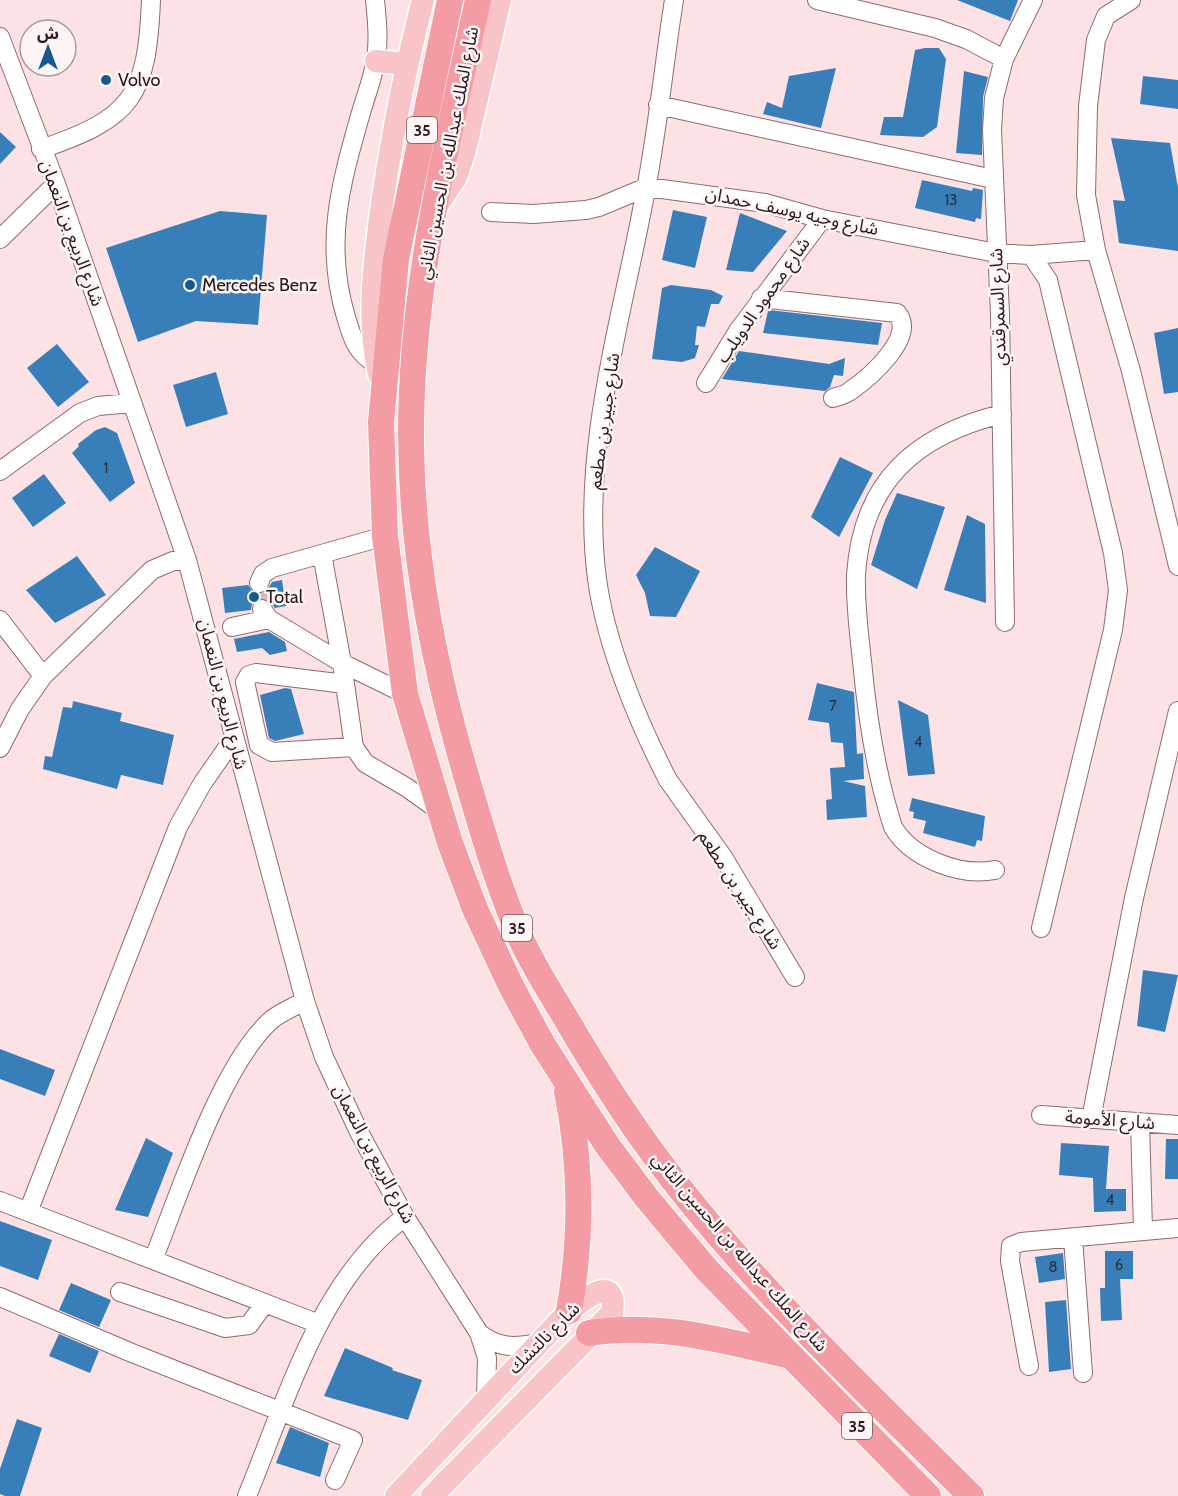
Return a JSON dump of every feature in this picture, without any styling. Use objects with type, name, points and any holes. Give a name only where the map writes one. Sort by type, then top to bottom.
[{"type":"highway","name":"شارع الملك عبدالله بن الحسين الثاني","points":[[450,0],[396,260],[383,392],[382,493],[385,536],[405,694],[441,812],[479,918],[511,987],[565,1080],[607,1145],[646,1197],[707,1270],[787,1355],[928,1496]]},
{"type":"highway","name":"شارع الملك عبدالله بن الحسين الثاني","points":[[478,0],[434,201],[419,303],[411,431],[418,559],[433,655],[445,703],[500,885],[523,942],[608,1090],[656,1158],[721,1237],[815,1340],[971,1496]]},
{"type":"highway","points":[[565,1080],[576,1147],[580,1202],[578,1246],[569,1311]]},
{"type":"highway","points":[[590,1333],[626,1328],[676,1331],[787,1355]]},
{"type":"main road","points":[[383,392],[377,364],[374,274],[387,172],[406,64],[423,0]]},
{"type":"main road","points":[[434,201],[456,177],[464,154],[500,0]]},
{"type":"main road","points":[[376,61],[406,64]]},
{"type":"main road","name":"شارع نالتشك","points":[[396,1496],[486,1397],[569,1311],[592,1292],[602,1291],[609,1295],[613,1304],[612,1313],[432,1496]]},
{"type":"street","points":[[41,149],[103,124],[114,117],[132,96],[140,82],[148,49],[151,0]]},
{"type":"street","points":[[375,0],[378,34],[376,61],[340,187],[334,231],[338,279],[354,343],[363,356],[377,364]]},
{"type":"street","name":"شارع جبير بن مطعم","points":[[674,0],[647,187],[616,339],[594,479],[594,546],[598,582],[629,693],[659,763],[668,780],[737,880],[795,977]]},
{"type":"street","points":[[816,0],[935,28],[966,39],[1004,59]]},
{"type":"street","name":"شارع السمرقندي","points":[[1005,622],[1002,414],[993,179],[994,98],[1004,59],[1033,0]]},
{"type":"street","points":[[1131,0],[1106,16],[1096,40],[1085,148],[1086,195],[1096,250],[1131,371],[1178,566]]},
{"type":"street","name":"شارع الربيع بن النعمان","points":[[0,37],[41,149],[56,183],[187,560],[305,1001],[324,1057],[359,1132],[405,1217],[479,1333],[487,1358],[486,1397]]},
{"type":"street","points":[[658,105],[993,179]]},
{"type":"street","points":[[0,239],[56,183]]},
{"type":"street","name":"شارع وجيه يوسف حمدان","points":[[491,212],[533,214],[586,210],[600,207],[647,187],[724,195],[822,219],[996,253],[1031,255],[1096,250]]},
{"type":"street","name":"شارع محمود الدويلب","points":[[706,383],[761,298],[822,219]]},
{"type":"street","points":[[1031,255],[1048,280],[1113,553],[1118,590],[1113,630],[1041,928]]},
{"type":"street","points":[[761,298],[897,312],[902,318],[902,330],[892,353],[849,393],[832,398]]},
{"type":"street","points":[[0,471],[80,413],[98,406],[131,403]]},
{"type":"street","points":[[995,870],[973,872],[958,869],[912,849],[900,838],[893,827],[870,727],[858,625],[856,577],[859,550],[866,524],[878,495],[893,473],[911,454],[959,427],[1002,414]]},
{"type":"street","points":[[259,583],[263,574],[272,568],[385,536]]},
{"type":"street","points":[[322,554],[342,663],[354,747],[365,763],[406,787],[441,812]]},
{"type":"street","points":[[0,748],[20,709],[43,676],[152,570],[173,561],[187,560]]},
{"type":"street","points":[[232,627],[266,614],[342,663],[405,694]]},
{"type":"street","points":[[0,620],[43,676]]},
{"type":"street","points":[[345,684],[256,673],[249,675],[245,682],[260,745],[266,749],[272,752],[354,747]]},
{"type":"street","points":[[1091,1119],[1134,898],[1178,711]]},
{"type":"street","points":[[28,1212],[178,827],[202,784],[234,738]]},
{"type":"street","points":[[153,1260],[229,1080],[252,1042],[270,1020],[305,1001]]},
{"type":"street","name":"شارع الأمومة","points":[[1041,1115],[1178,1125]]},
{"type":"street","points":[[1140,1122],[1143,1230]]},
{"type":"street","points":[[0,1201],[319,1324]]},
{"type":"street","points":[[247,1496],[319,1324],[354,1266],[387,1230],[405,1217]]},
{"type":"street","points":[[1029,1366],[1009,1248],[1021,1242],[1178,1228]]},
{"type":"street","points":[[1073,1238],[1083,1373]]},
{"type":"street","points":[[120,1292],[225,1328],[249,1325],[265,1304]]},
{"type":"street","points":[[0,1297],[132,1353],[352,1440],[335,1480]]},
{"type":"street","points":[[479,1333],[494,1344],[516,1348],[537,1343]]},
{"type":"building","points":[[957,0],[1018,0],[1010,21]]},
{"type":"building","points":[[939,48],[946,59],[937,127],[923,137],[880,135],[884,117],[903,117],[915,50]]},
{"type":"building","points":[[836,68],[821,128],[763,114],[767,102],[782,108],[789,76]]},
{"type":"building","points":[[964,71],[988,77],[983,97],[982,155],[956,153]]},
{"type":"building","points":[[1143,76],[1178,80],[1178,109],[1140,104]]},
{"type":"building","points":[[0,132],[16,147],[0,164]]},
{"type":"building","points":[[1111,138],[1170,143],[1178,188],[1178,251],[1119,243],[1113,200],[1125,201]]},
{"type":"building","points":[[922,180],[972,191],[973,188],[983,190],[981,219],[976,218],[975,222],[915,208]]},
{"type":"building","points":[[673,210],[707,217],[695,268],[662,260]]},
{"type":"building","name":"Mercedes Benz","points":[[220,211],[267,215],[258,325],[196,321],[138,342],[106,248]]},
{"type":"building","points":[[740,213],[787,231],[753,272],[726,270]]},
{"type":"building","points":[[671,285],[711,290],[723,296],[719,304],[711,304],[705,327],[697,326],[695,345],[699,345],[695,358],[682,362],[652,359],[662,288]]},
{"type":"building","points":[[768,311],[882,323],[878,345],[763,333]]},
{"type":"building","points":[[1178,328],[1178,392],[1164,394],[1154,333]]},
{"type":"building","points":[[57,344],[89,382],[58,407],[27,368]]},
{"type":"building","points":[[739,351],[829,364],[845,358],[843,376],[834,375],[830,387],[825,391],[722,379]]},
{"type":"building","points":[[216,372],[228,414],[186,427],[173,385]]},
{"type":"building","points":[[105,427],[117,433],[135,483],[110,502],[72,453],[79,446],[78,444],[96,430]]},
{"type":"building","points":[[840,457],[873,473],[839,537],[811,517]]},
{"type":"building","points":[[44,474],[66,503],[33,527],[12,498]]},
{"type":"building","points":[[897,493],[945,507],[917,589],[871,565],[885,520]]},
{"type":"building","points":[[967,515],[985,524],[986,603],[944,590]]},
{"type":"building","points":[[655,547],[700,571],[676,617],[650,616],[645,593],[636,575]]},
{"type":"building","points":[[77,556],[106,595],[55,623],[26,590]]},
{"type":"building","name":"Total","points":[[282,580],[286,606],[275,608],[267,599],[260,598],[252,604],[251,610],[225,613],[222,588],[248,585],[254,593],[261,594],[266,592],[272,582]]},
{"type":"building","points":[[269,632],[285,642],[287,651],[270,655],[262,648],[237,652],[234,639]]},
{"type":"building","points":[[817,683],[854,692],[857,754],[863,753],[864,779],[843,781],[865,786],[867,817],[827,820],[826,800],[832,799],[830,768],[845,767],[843,743],[831,742],[829,723],[808,720]]},
{"type":"building","points":[[285,688],[291,689],[304,734],[275,741],[269,738],[260,695]]},
{"type":"building","points":[[898,700],[928,715],[935,774],[908,776]]},
{"type":"building","points":[[73,701],[122,713],[120,721],[174,735],[163,785],[121,775],[117,789],[43,769],[45,756],[52,757],[63,707],[72,708]]},
{"type":"building","points":[[912,798],[985,816],[982,841],[977,840],[975,847],[923,833],[926,821],[913,818],[914,812],[909,811]]},
{"type":"building","points":[[1143,970],[1178,975],[1165,1032],[1137,1026]]},
{"type":"building","points":[[0,1049],[55,1070],[45,1096],[0,1079]]},
{"type":"building","points":[[146,1138],[173,1153],[148,1217],[115,1210]]},
{"type":"building","points":[[1166,1139],[1178,1139],[1178,1179],[1165,1179]]},
{"type":"building","points":[[1061,1143],[1109,1146],[1106,1189],[1126,1189],[1126,1211],[1094,1212],[1093,1178],[1059,1175]]},
{"type":"building","points":[[0,1221],[52,1240],[38,1280],[0,1266]]},
{"type":"building","points":[[1105,1251],[1133,1251],[1133,1279],[1120,1279],[1122,1320],[1101,1321],[1100,1288],[1105,1288]]},
{"type":"building","points":[[1063,1253],[1065,1279],[1039,1283],[1035,1257]]},
{"type":"building","points":[[71,1283],[111,1300],[99,1327],[59,1310]]},
{"type":"building","points":[[1066,1300],[1071,1369],[1049,1372],[1045,1302]]},
{"type":"building","points":[[59,1334],[99,1351],[90,1373],[49,1356]]},
{"type":"building","points":[[345,1348],[393,1368],[392,1370],[422,1380],[408,1420],[324,1396]]},
{"type":"building","points":[[17,1419],[42,1428],[20,1496],[5,1496],[0,1494],[0,1469]]},
{"type":"building","points":[[290,1427],[329,1443],[320,1477],[276,1463]]},
{"type":"tunnel","points":[[259,583],[262,609]]},
{"type":"place","name":"Volvo","points":[[106,80]]},
{"type":"place","name":"Mercedes Benz","points":[[190,285]]},
{"type":"place","name":"Total","points":[[254,597]]}]
